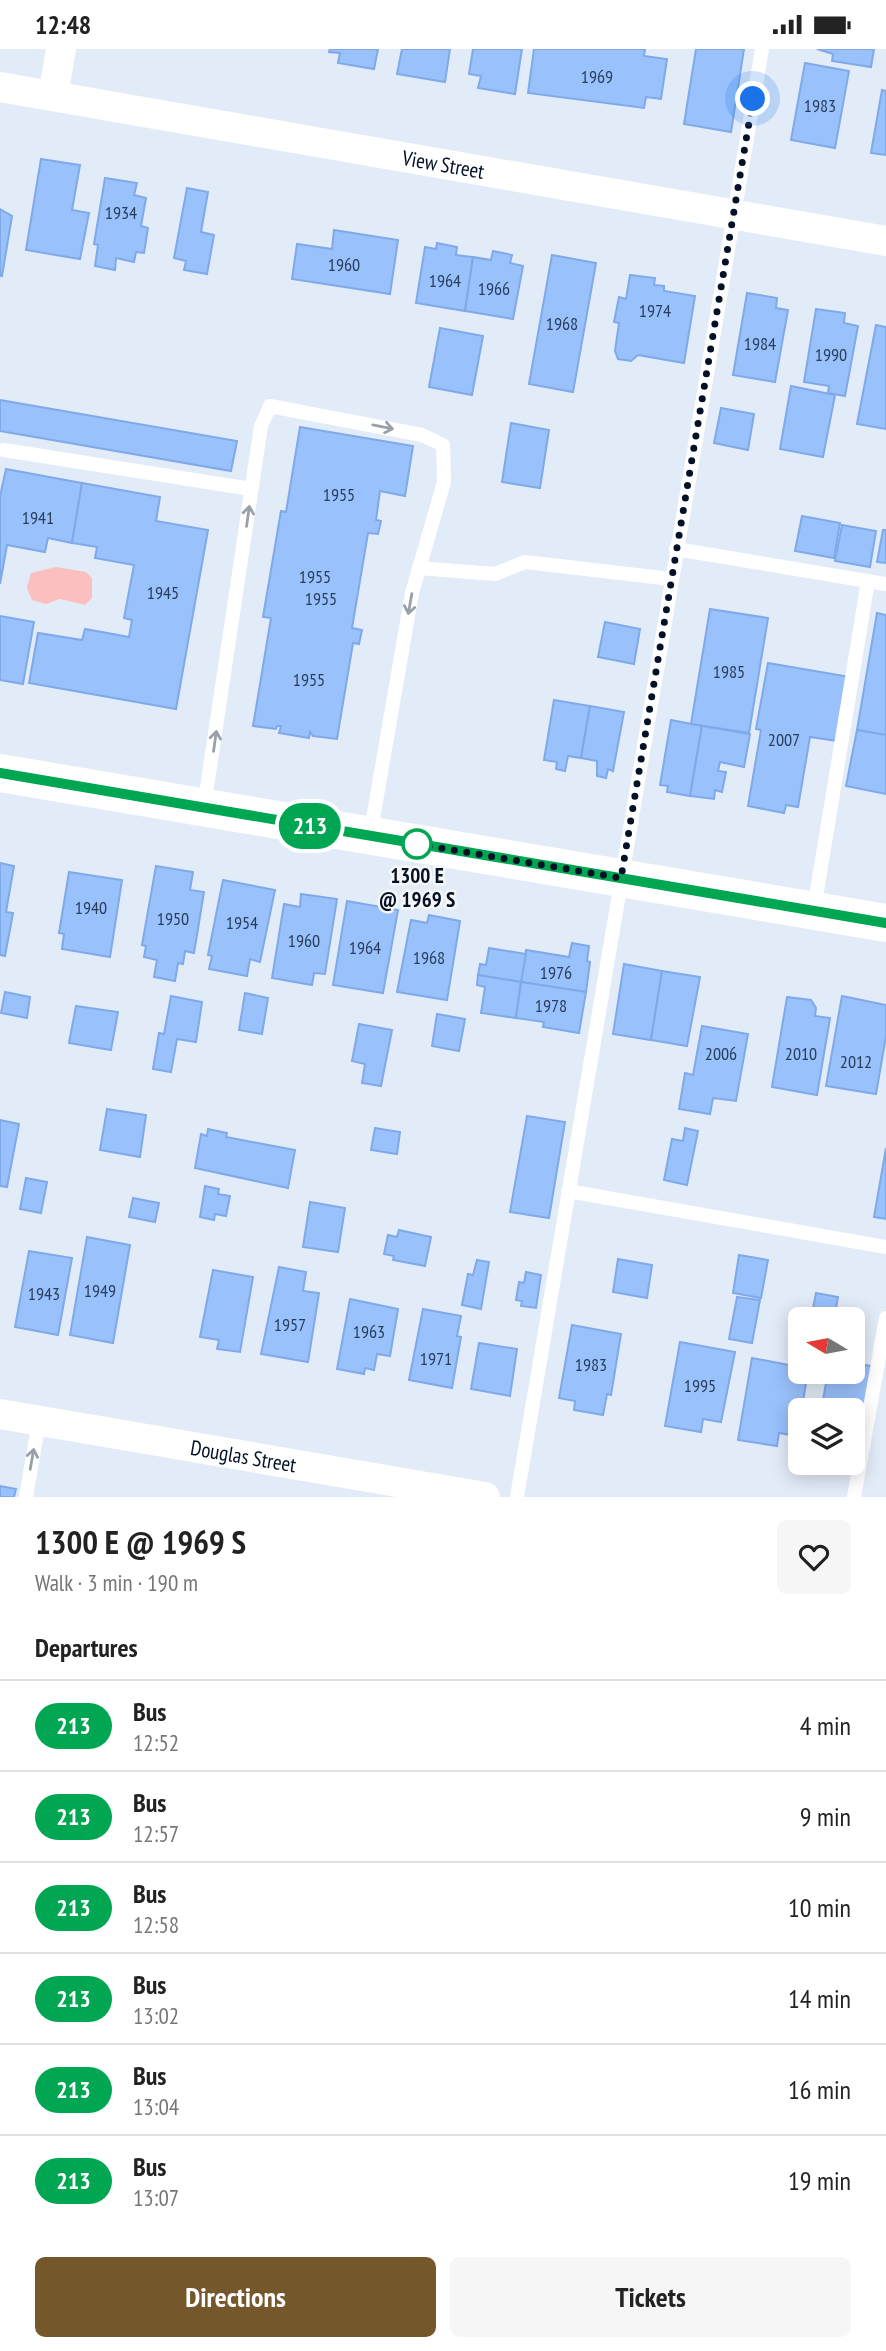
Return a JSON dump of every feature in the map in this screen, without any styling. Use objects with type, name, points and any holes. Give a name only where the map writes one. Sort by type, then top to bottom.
[{"type":"main road","points":[[0,773],[886,923]]},
{"type":"street","points":[[53,96],[61,49]]},
{"type":"street","name":"View Street","points":[[0,87],[886,240]]},
{"type":"street","name":"Douglas Street","points":[[0,1415],[485,1497]]},
{"type":"lane","points":[[517,1497],[762,49]]},
{"type":"lane","points":[[204,808],[261,426],[270,406],[422,435],[443,445],[444,482],[412,593],[370,836]]},
{"type":"lane","points":[[4,450],[251,489]]},
{"type":"lane","points":[[676,549],[886,584]]},
{"type":"lane","points":[[419,568],[495,574],[525,562],[671,579]]},
{"type":"lane","points":[[813,910],[868,581]]},
{"type":"lane","points":[[568,1191],[886,1247]]},
{"type":"lane","points":[[854,1497],[886,1318]]},
{"type":"lane","points":[[26,1497],[39,1421]]},
{"type":"shaded area","points":[[56,567],[86,572],[92,578],[92,598],[85,605],[60,599],[46,604],[32,600],[27,588],[31,573]]},
{"type":"building","points":[[330,49],[378,49],[374,69],[338,63],[340,53],[329,52]]},
{"type":"building","points":[[402,49],[450,49],[445,82],[397,74]]},
{"type":"building","points":[[473,49],[522,49],[515,94],[478,88],[481,76],[469,74]]},
{"type":"building","points":[[534,49],[645,49],[644,56],[667,59],[661,99],[646,97],[644,108],[528,93]]},
{"type":"building","points":[[696,49],[744,49],[731,132],[684,124]]},
{"type":"building","points":[[817,49],[874,49],[871,67],[832,61],[833,54]]},
{"type":"building","points":[[805,63],[849,71],[835,148],[791,140]]},
{"type":"building","points":[[882,90],[886,91],[886,155],[871,153]]},
{"type":"building","points":[[41,159],[80,165],[72,210],[89,213],[80,259],[26,250]]},
{"type":"building","points":[[105,178],[137,183],[134,195],[146,198],[141,226],[148,228],[144,253],[136,252],[134,262],[116,258],[115,270],[95,266],[98,245],[94,244]]},
{"type":"building","points":[[187,188],[208,192],[201,232],[214,235],[207,274],[184,270],[186,261],[174,258]]},
{"type":"building","points":[[0,209],[12,216],[2,276],[0,276]]},
{"type":"building","points":[[334,230],[398,240],[390,294],[292,279],[297,244],[332,249]]},
{"type":"building","points":[[437,243],[457,247],[456,255],[473,257],[465,311],[416,303],[425,247],[436,249]]},
{"type":"building","points":[[493,251],[512,255],[510,263],[523,266],[513,319],[465,311],[473,257],[491,260]]},
{"type":"building","points":[[552,255],[596,263],[573,392],[529,384]]},
{"type":"building","points":[[630,275],[655,278],[654,285],[664,286],[664,291],[695,296],[684,363],[638,355],[631,361],[618,359],[615,351],[619,323],[614,322],[619,297],[626,299]]},
{"type":"building","points":[[747,293],[777,298],[776,308],[788,310],[775,382],[733,375]]},
{"type":"building","points":[[816,309],[845,313],[844,323],[858,326],[845,396],[828,393],[829,386],[804,382]]},
{"type":"building","points":[[876,325],[886,327],[886,429],[857,424]]},
{"type":"building","points":[[440,328],[483,336],[472,395],[429,387]]},
{"type":"building","points":[[791,386],[835,395],[823,457],[780,449]]},
{"type":"building","points":[[0,400],[237,441],[231,471],[0,431]]},
{"type":"building","points":[[721,408],[754,414],[748,450],[714,443]]},
{"type":"building","points":[[511,423],[549,430],[540,488],[502,482]]},
{"type":"building","points":[[300,427],[413,446],[405,496],[380,491],[376,520],[381,521],[378,534],[368,533],[352,628],[362,630],[359,644],[353,643],[337,739],[313,736],[310,732],[309,738],[279,733],[281,726],[276,729],[253,726],[271,618],[263,617],[281,511],[286,512]]},
{"type":"building","points":[[6,469],[82,483],[72,543],[48,538],[45,552],[7,545],[0,584],[0,496]]},
{"type":"building","points":[[82,483],[160,497],[156,521],[208,530],[176,709],[29,683],[38,633],[82,640],[85,629],[129,637],[132,620],[124,618],[134,565],[95,558],[97,547],[72,543]]},
{"type":"building","points":[[802,516],[840,523],[834,558],[795,551]]},
{"type":"building","points":[[842,525],[876,531],[870,567],[835,561]]},
{"type":"building","points":[[883,530],[886,530],[886,563],[877,562]]},
{"type":"building","points":[[710,609],[768,618],[749,733],[691,724]]},
{"type":"building","points":[[877,613],[886,615],[886,735],[857,730]]},
{"type":"building","points":[[0,616],[34,622],[23,684],[0,680]]},
{"type":"building","points":[[605,622],[640,629],[634,664],[598,657]]},
{"type":"building","points":[[768,663],[850,677],[838,741],[810,737],[798,807],[786,805],[784,813],[748,806],[761,730],[756,729]]},
{"type":"building","points":[[554,700],[590,706],[581,758],[568,756],[565,771],[556,769],[557,762],[544,760]]},
{"type":"building","points":[[590,706],[624,712],[613,771],[608,769],[606,778],[597,776],[597,761],[581,758]]},
{"type":"building","points":[[671,720],[702,726],[690,796],[667,792],[668,786],[660,785]]},
{"type":"building","points":[[702,726],[750,734],[744,767],[720,762],[718,771],[726,772],[722,792],[715,790],[714,799],[690,796]]},
{"type":"building","points":[[857,730],[886,735],[886,794],[846,786]]},
{"type":"building","points":[[0,863],[14,866],[6,912],[13,913],[5,956],[0,955]]},
{"type":"building","points":[[156,866],[193,872],[190,890],[204,892],[194,953],[185,951],[183,964],[178,963],[175,981],[154,977],[157,960],[144,957],[146,946],[142,945]]},
{"type":"building","points":[[69,872],[122,880],[110,957],[62,949],[64,934],[59,933]]},
{"type":"building","points":[[223,880],[275,890],[260,962],[250,959],[247,976],[209,969],[212,956],[208,955]]},
{"type":"building","points":[[301,894],[337,899],[325,974],[314,973],[312,985],[272,978],[284,904],[300,907]]},
{"type":"building","points":[[347,901],[398,910],[383,993],[333,985]]},
{"type":"building","points":[[429,915],[460,921],[447,1000],[397,992],[411,920],[427,923]]},
{"type":"building","points":[[572,943],[589,946],[586,992],[521,982],[526,950],[569,957]]},
{"type":"building","points":[[489,948],[526,954],[521,982],[478,975],[480,964],[486,965]]},
{"type":"building","points":[[624,964],[662,971],[651,1040],[613,1034]]},
{"type":"building","points":[[662,971],[700,977],[687,1046],[651,1040]]},
{"type":"building","points":[[478,975],[521,982],[516,1018],[481,1013],[485,987],[477,985]]},
{"type":"building","points":[[521,982],[586,992],[579,1033],[543,1027],[544,1022],[516,1018]]},
{"type":"building","points":[[5,992],[30,997],[27,1018],[1,1013]]},
{"type":"building","points":[[245,993],[268,998],[262,1034],[239,1030]]},
{"type":"building","points":[[171,996],[202,1002],[196,1042],[177,1039],[171,1072],[153,1069],[159,1033],[164,1034]]},
{"type":"building","points":[[842,996],[886,1005],[886,1036],[876,1094],[826,1086]]},
{"type":"building","points":[[787,997],[811,1000],[816,1008],[815,1016],[830,1018],[817,1095],[772,1087]]},
{"type":"building","points":[[76,1006],[118,1012],[111,1050],[69,1043]]},
{"type":"building","points":[[437,1014],[465,1019],[459,1051],[432,1046]]},
{"type":"building","points":[[359,1024],[392,1030],[381,1086],[362,1083],[365,1064],[352,1061]]},
{"type":"building","points":[[702,1026],[748,1034],[736,1101],[713,1098],[710,1114],[679,1109],[685,1073],[693,1075]]},
{"type":"building","points":[[107,1109],[146,1115],[140,1157],[100,1150]]},
{"type":"building","points":[[527,1116],[565,1122],[549,1218],[510,1212]]},
{"type":"building","points":[[0,1120],[19,1124],[7,1187],[0,1186]]},
{"type":"building","points":[[375,1128],[400,1132],[397,1154],[371,1150]]},
{"type":"building","points":[[685,1128],[698,1131],[687,1185],[664,1180],[672,1139],[683,1141]]},
{"type":"building","points":[[208,1129],[227,1133],[226,1137],[295,1150],[288,1188],[195,1168],[201,1134],[207,1136]]},
{"type":"building","points":[[886,1148],[886,1219],[874,1217]]},
{"type":"building","points":[[26,1178],[47,1182],[41,1213],[20,1209]]},
{"type":"building","points":[[205,1186],[219,1189],[218,1194],[230,1196],[226,1216],[215,1214],[214,1220],[200,1217]]},
{"type":"building","points":[[133,1198],[159,1203],[155,1222],[129,1217]]},
{"type":"building","points":[[310,1202],[345,1208],[338,1252],[303,1247]]},
{"type":"building","points":[[399,1230],[431,1237],[425,1266],[393,1260],[394,1256],[384,1254],[388,1235],[397,1237]]},
{"type":"building","points":[[87,1237],[130,1245],[113,1343],[70,1335]]},
{"type":"building","points":[[29,1251],[72,1258],[58,1335],[15,1327]]},
{"type":"building","points":[[739,1255],[768,1260],[761,1298],[733,1293]]},
{"type":"building","points":[[618,1259],[652,1265],[647,1298],[613,1292]]},
{"type":"building","points":[[477,1260],[489,1262],[481,1309],[462,1305],[468,1274],[473,1275]]},
{"type":"building","points":[[279,1267],[306,1272],[303,1291],[319,1293],[308,1362],[261,1354]]},
{"type":"building","points":[[213,1270],[253,1277],[240,1352],[217,1349],[219,1340],[200,1337]]},
{"type":"building","points":[[526,1272],[541,1275],[536,1308],[521,1306],[522,1301],[516,1300],[519,1282],[524,1283]]},
{"type":"building","points":[[816,1293],[838,1297],[836,1307],[813,1307]]},
{"type":"building","points":[[737,1297],[760,1300],[752,1343],[729,1339]]},
{"type":"building","points":[[350,1299],[398,1309],[390,1356],[377,1354],[374,1370],[365,1368],[364,1374],[337,1369]]},
{"type":"building","points":[[423,1309],[461,1316],[457,1336],[461,1337],[452,1388],[409,1380]]},
{"type":"building","points":[[572,1325],[621,1334],[611,1395],[607,1394],[603,1415],[574,1410],[575,1401],[559,1398]]},
{"type":"building","points":[[680,1342],[735,1352],[721,1422],[703,1419],[701,1432],[665,1426]]},
{"type":"building","points":[[479,1343],[517,1349],[510,1396],[471,1389]]},
{"type":"building","points":[[752,1358],[788,1365],[788,1384],[806,1384],[804,1398],[788,1398],[788,1434],[779,1433],[777,1446],[738,1440]]},
{"type":"building","points":[[865,1365],[872,1366],[865,1405],[865,1398],[823,1398],[826,1384],[865,1384]]},
{"type":"building","points":[[0,1486],[16,1489],[14,1497],[0,1497]]},
{"type":"bus line","name":"213","points":[[0,773],[886,923]]},
{"type":"place","name":"1300 E @ 1969 S","points":[[417,844]]},
{"type":"route","points":[[417,844],[621,878],[753,99]]}]
